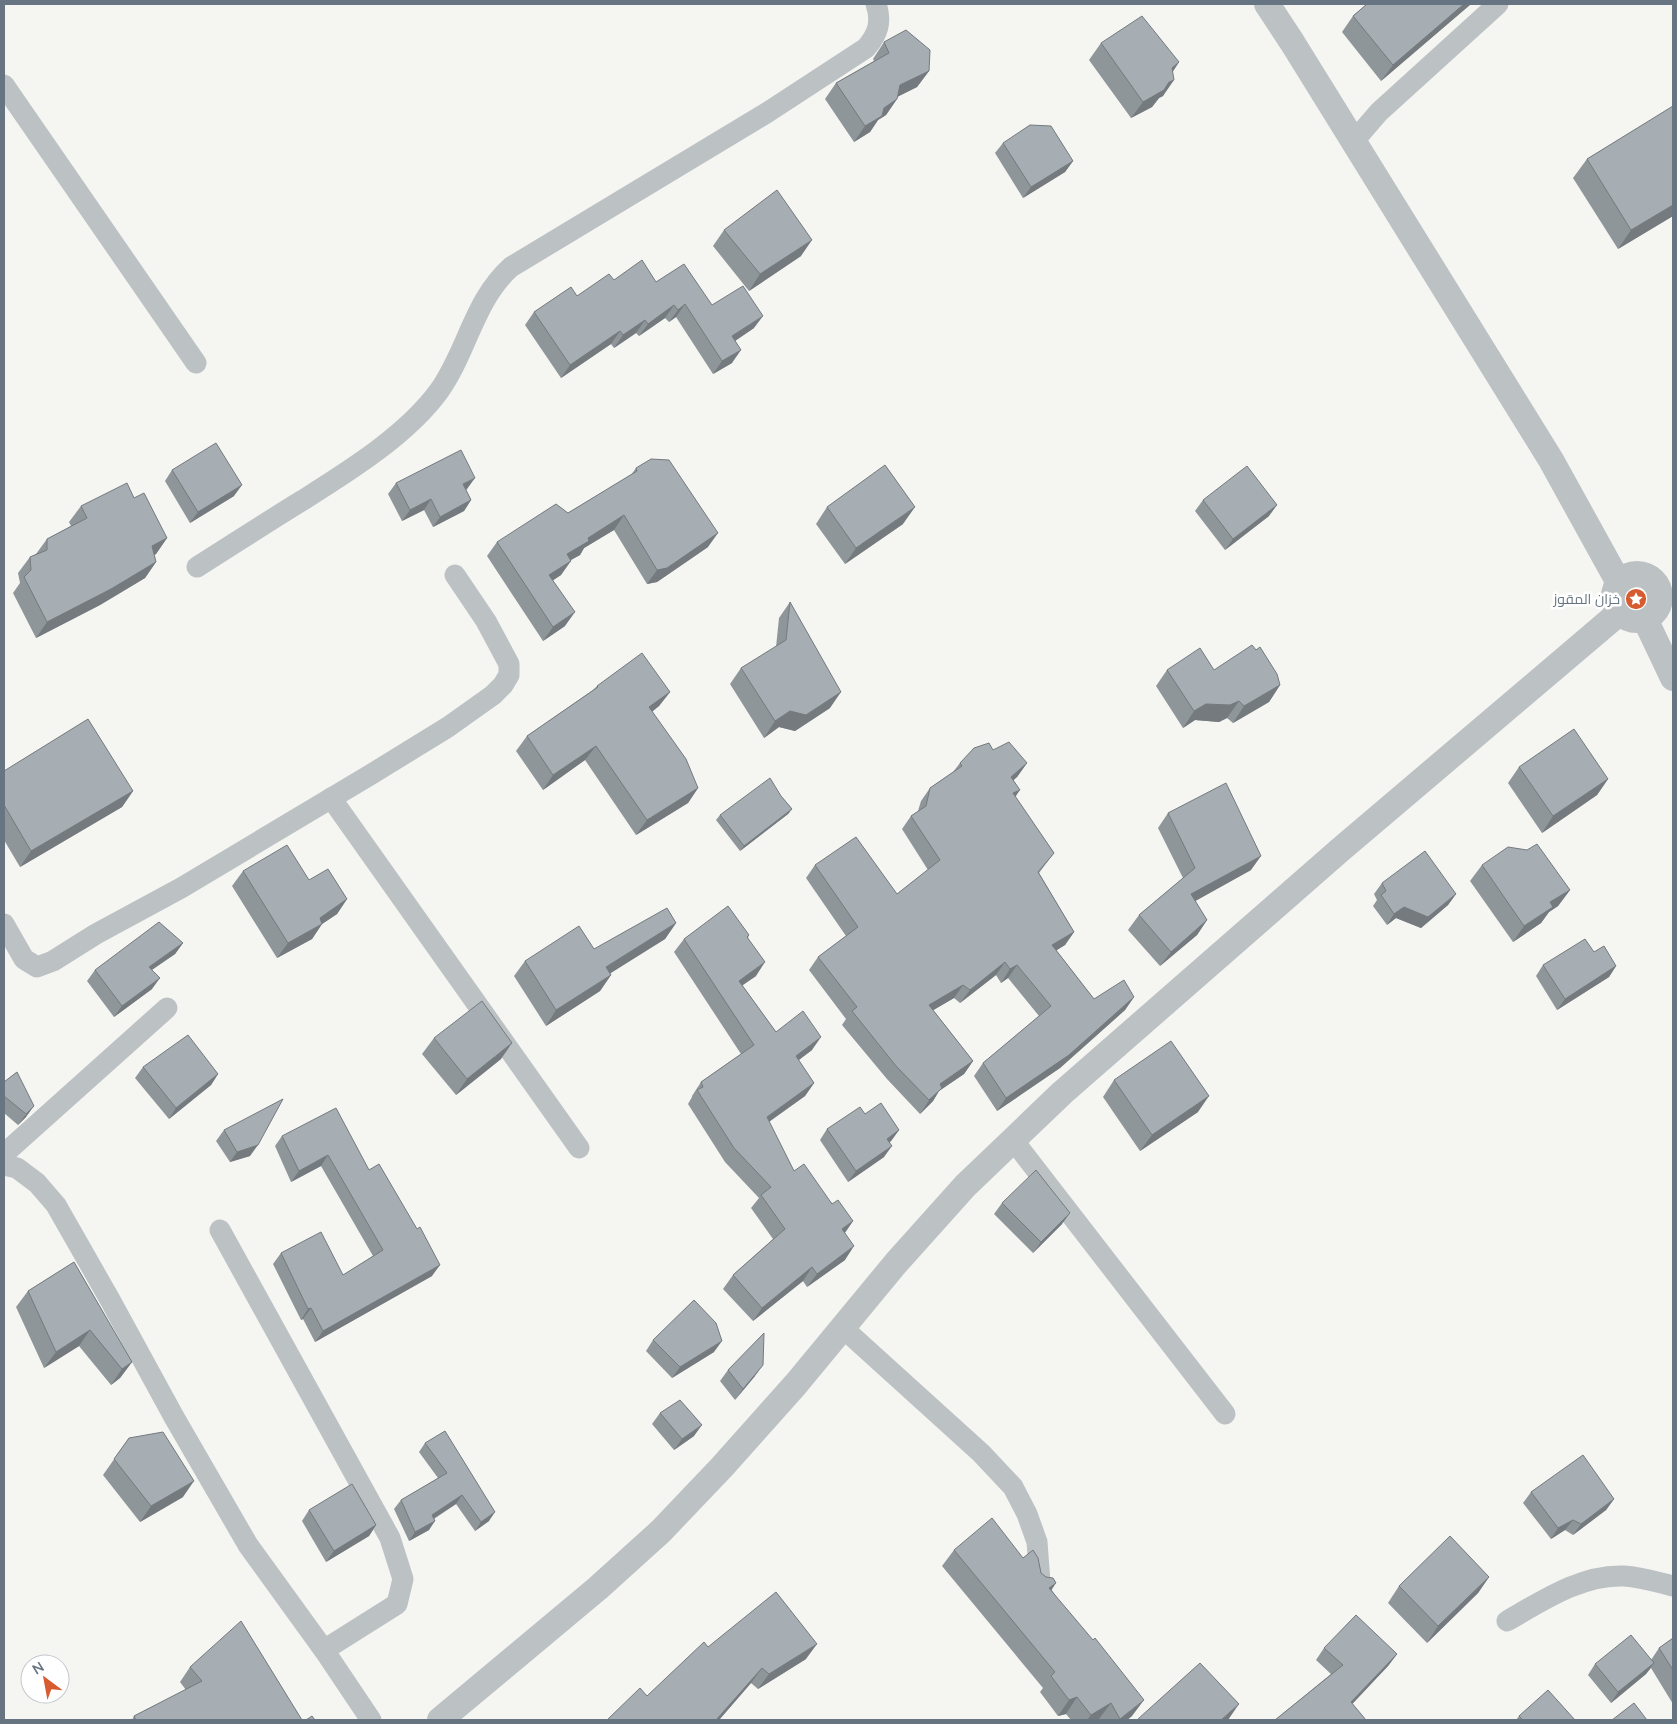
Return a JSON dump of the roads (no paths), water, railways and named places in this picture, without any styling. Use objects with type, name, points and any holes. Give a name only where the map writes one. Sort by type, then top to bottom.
[{"type":"street","points":[[197,567],[349,471],[421,412],[439,390],[492,288],[511,267],[760,117],[854,57],[875,38],[879,24],[876,4]]},
{"type":"street","points":[[1267,4],[1551,460],[1619,583]]},
{"type":"street","points":[[1354,141],[1379,112],[1498,4]]},
{"type":"street","points":[[4,85],[196,362]]},
{"type":"street","points":[[1634,574],[1644,575],[1652,580],[1666,581],[1660,596],[1659,606],[1653,614],[1645,619],[1636,620],[1627,618],[1619,613],[1615,606],[1614,598],[1615,590],[1619,583],[1634,574]]},
{"type":"street","points":[[4,924],[24,959],[37,967],[53,961],[96,934],[181,888],[331,798],[448,727],[493,695],[509,675],[509,664],[456,575]]},
{"type":"street","points":[[440,1720],[598,1588],[661,1531],[734,1454],[796,1384],[896,1263],[960,1192],[1062,1092],[1245,931],[1619,613]]},
{"type":"street","points":[[1645,619],[1673,678]]},
{"type":"street","points":[[331,798],[578,1148]]},
{"type":"street","points":[[4,1154],[167,1008]]},
{"type":"street","points":[[1013,1140],[1225,1414]]},
{"type":"street","points":[[4,1164],[17,1168],[37,1183],[56,1205],[248,1545],[324,1650],[370,1720]]},
{"type":"street","points":[[220,1230],[390,1538],[403,1580],[397,1604],[324,1650]]},
{"type":"street","points":[[843,1328],[982,1453],[1012,1487],[1027,1514],[1037,1542],[1040,1582]]},
{"type":"street","points":[[1507,1622],[1555,1594],[1593,1579],[1622,1576],[1646,1578],[1673,1586]]},
{"type":"place","name":"خزان المقوز","points":[[1636,599]]}]
